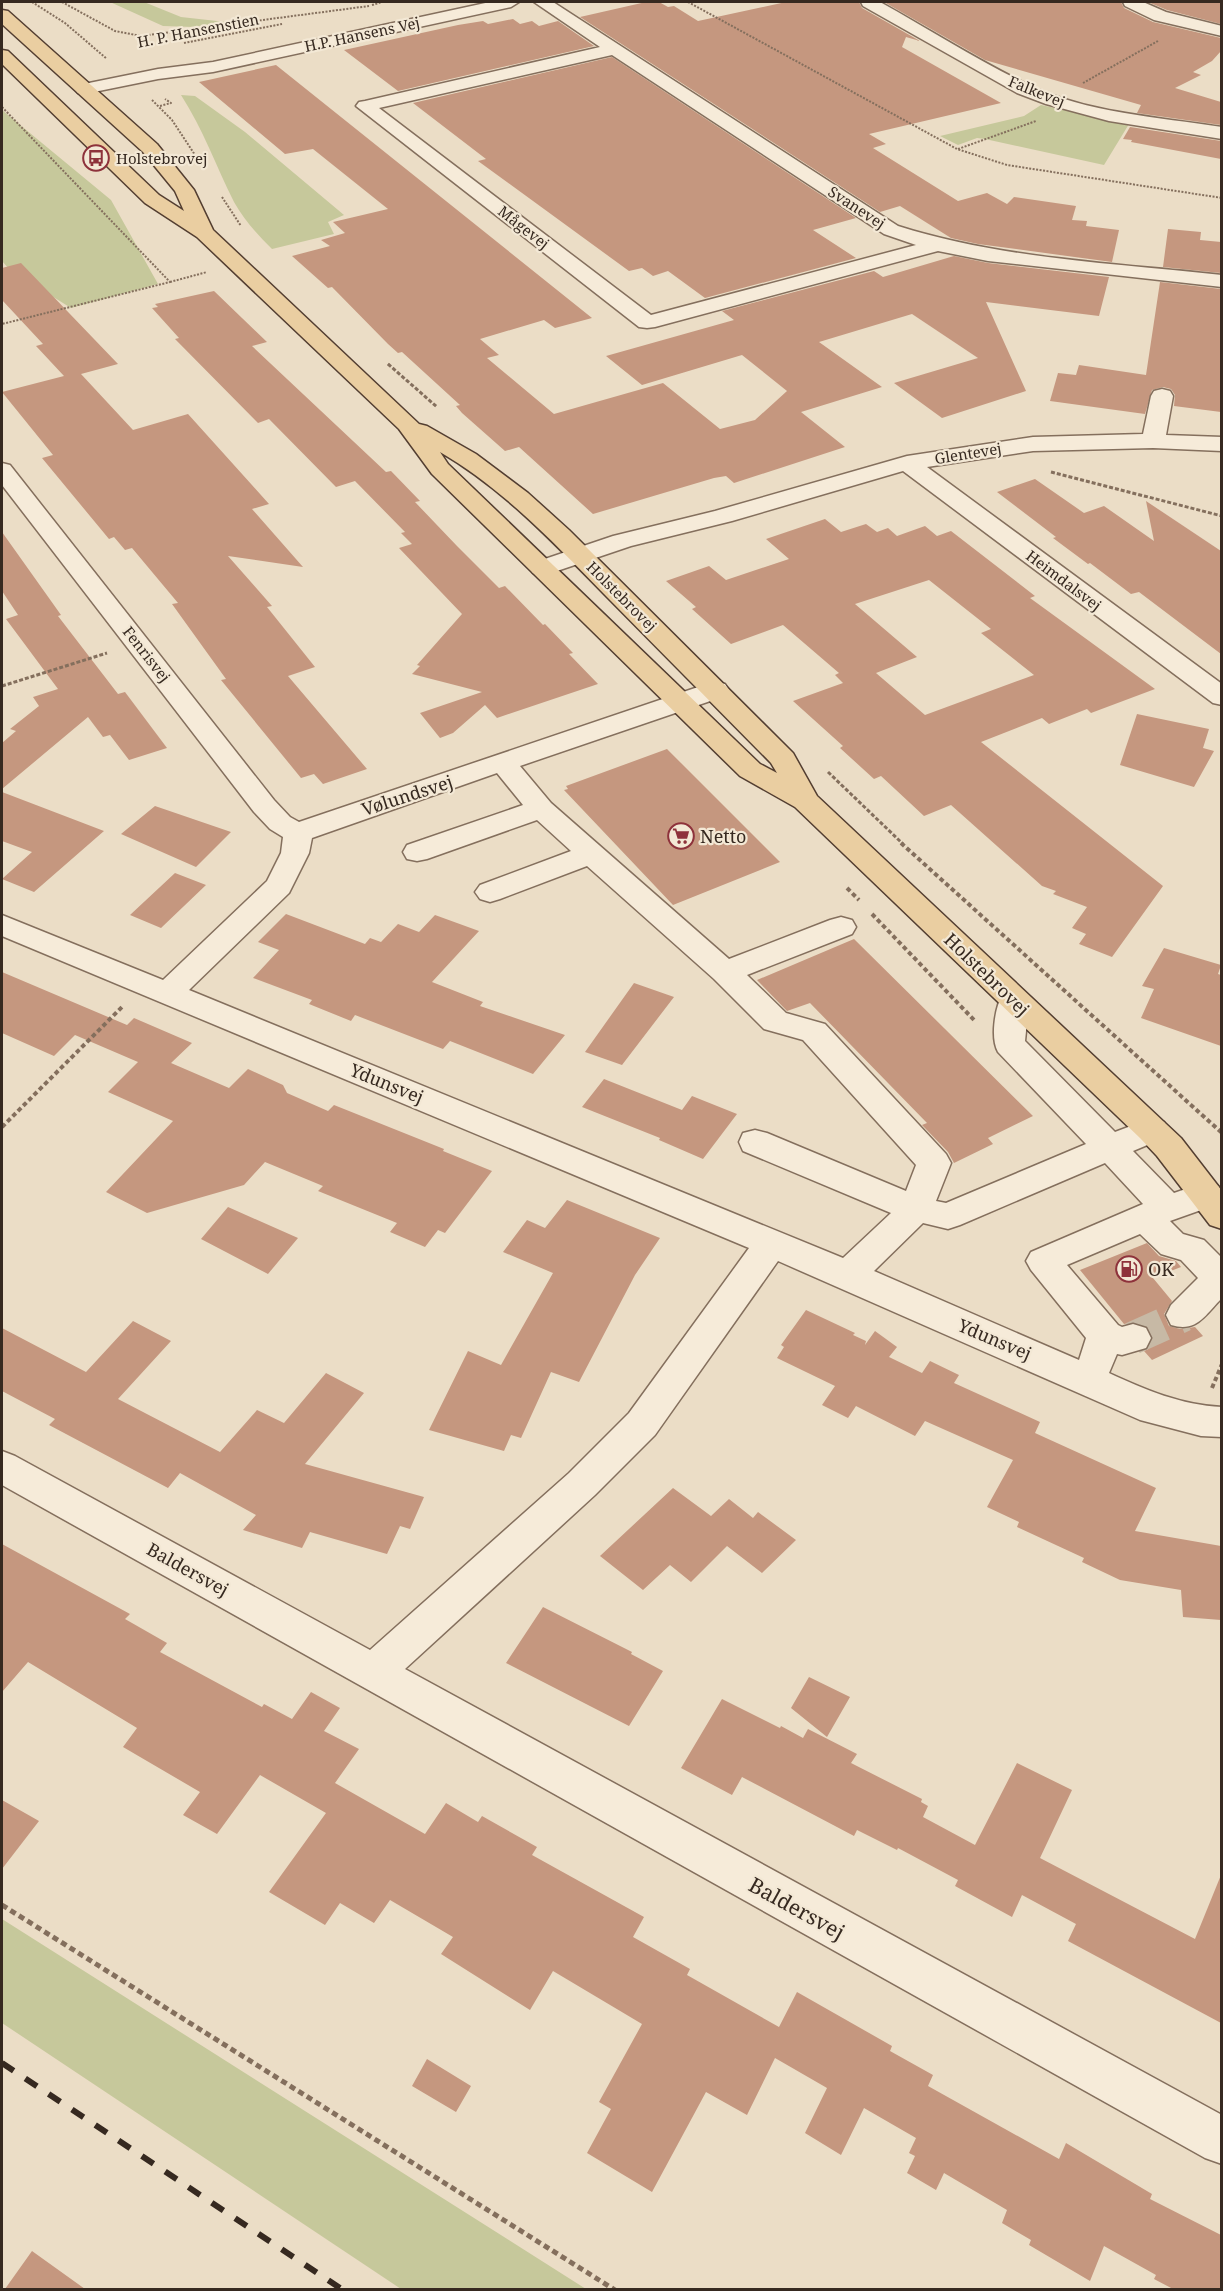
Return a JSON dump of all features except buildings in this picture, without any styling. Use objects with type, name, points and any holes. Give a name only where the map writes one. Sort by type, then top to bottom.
[{"type":"main road","name":"Holstebrovej","points":[[2,15],[150,148],[184,190],[204,233]]},
{"type":"main road","points":[[2,41],[7,43],[60,95],[60,101],[89,94]]},
{"type":"main road","name":"Holstebrovej","points":[[2,55],[60,101],[152,199],[204,233],[407,424],[440,469],[469,481],[568,568],[716,690],[783,759],[805,801]]},
{"type":"main road","name":"Holstebrovej","points":[[407,424],[468,459],[520,498],[568,568],[681,703],[750,770],[805,801],[1160,1138],[1216,1198]]},
{"type":"street","points":[[438,2],[456,14]]},
{"type":"street","name":"H.P. Hansens Vej","points":[[89,94],[160,84],[213,67],[511,2]]},
{"type":"street","name":"Svanevej","points":[[542,2],[891,230],[938,246],[988,255],[1221,281]]},
{"type":"street","name":"Falkevej","points":[[869,2],[1023,89],[1052,100],[1109,115],[1221,133]]},
{"type":"street","points":[[1131,2],[1160,16],[1188,25],[1221,31]]},
{"type":"street","name":"Mågevej","points":[[616,49],[365,106],[647,322],[938,246]]},
{"type":"street","points":[[1153,441],[1162,396]]},
{"type":"street","name":"Glentevej","points":[[568,568],[669,545],[723,516],[907,463],[989,449],[1073,442],[1153,441],[1221,444]]},
{"type":"street","name":"Heimdalsvej","points":[[907,463],[1221,697]]},
{"type":"street","name":"Fenrisvej","points":[[2,470],[264,806],[280,823],[298,833]]},
{"type":"street","name":"Vølundsvej","points":[[298,833],[716,690]]},
{"type":"street","points":[[503,763],[541,809],[725,972],[775,1022],[814,1032],[934,1163],[916,1209],[848,1275]]},
{"type":"street","points":[[417,852],[541,809]]},
{"type":"street","points":[[157,989],[279,886],[295,853],[298,833]]},
{"type":"street","points":[[490,892],[591,854]]},
{"type":"street","name":"Ydunsvej","points":[[2,926],[848,1275],[1154,1408],[1201,1420],[1221,1422]]},
{"type":"street","points":[[725,972],[841,927]]},
{"type":"street","points":[[1014,1001],[1010,1044],[1109,1148],[1156,1213],[1173,1245],[1192,1249],[1219,1278],[1184,1316]]},
{"type":"street","points":[[755,1142],[916,1209],[948,1216],[1109,1148],[1160,1138]]},
{"type":"street","points":[[1087,1379],[1097,1361],[1119,1336],[1043,1261],[1156,1213],[1216,1198]]},
{"type":"street","points":[[374,1672],[582,1484],[642,1424],[771,1243]]},
{"type":"street","name":"Baldersvej","points":[[2,1467],[1221,2141]]},
{"type":"path","points":[[32,2],[64,23],[111,63]]},
{"type":"path","points":[[62,2],[115,31],[141,36],[371,5]]},
{"type":"path","points":[[308,19],[382,2]]},
{"type":"path","points":[[688,2],[876,107],[957,149],[1006,165],[1221,198]]},
{"type":"path","name":"H. P. Hansenstien","points":[[184,43],[285,23]]},
{"type":"path","points":[[957,149],[1046,117],[1052,100],[1188,25]]},
{"type":"path","name":"H. P. Hansenstien","points":[[97,61],[117,56]]},
{"type":"path","points":[[159,95],[171,104],[159,106]]},
{"type":"path","points":[[2,107],[170,282],[2,324]]},
{"type":"path","points":[[989,449],[1018,464],[1221,516]]},
{"type":"path","points":[[2,686],[138,643]]},
{"type":"path","points":[[2,1127],[157,989]]},
{"type":"path","points":[[2,1905],[615,2289]]},
{"type":"green space","points":[[110,2],[144,2],[181,17],[226,22],[194,27],[163,26]]},
{"type":"green space","points":[[181,95],[195,96],[245,132],[344,215],[328,222],[334,234],[272,249],[242,215],[234,202],[203,134]]},
{"type":"green space","points":[[1041,105],[1129,124],[1104,165],[985,139],[977,138],[958,145],[940,136],[1024,116]]},
{"type":"green space","points":[[2,110],[111,200],[158,284],[71,308],[10,270],[2,261]]},
{"type":"green space","points":[[2,1919],[586,2289],[401,2289],[2,2023]]},
{"type":"tunnel","points":[[1133,1338],[1184,1315]]},
{"type":"railway","points":[[2,2063],[343,2290]]},
{"type":"place","name":"Holstebrovej","points":[[96,158]]},
{"type":"place","name":"Netto","points":[[681,836]]},
{"type":"place","name":"OK","points":[[1129,1269]]}]
